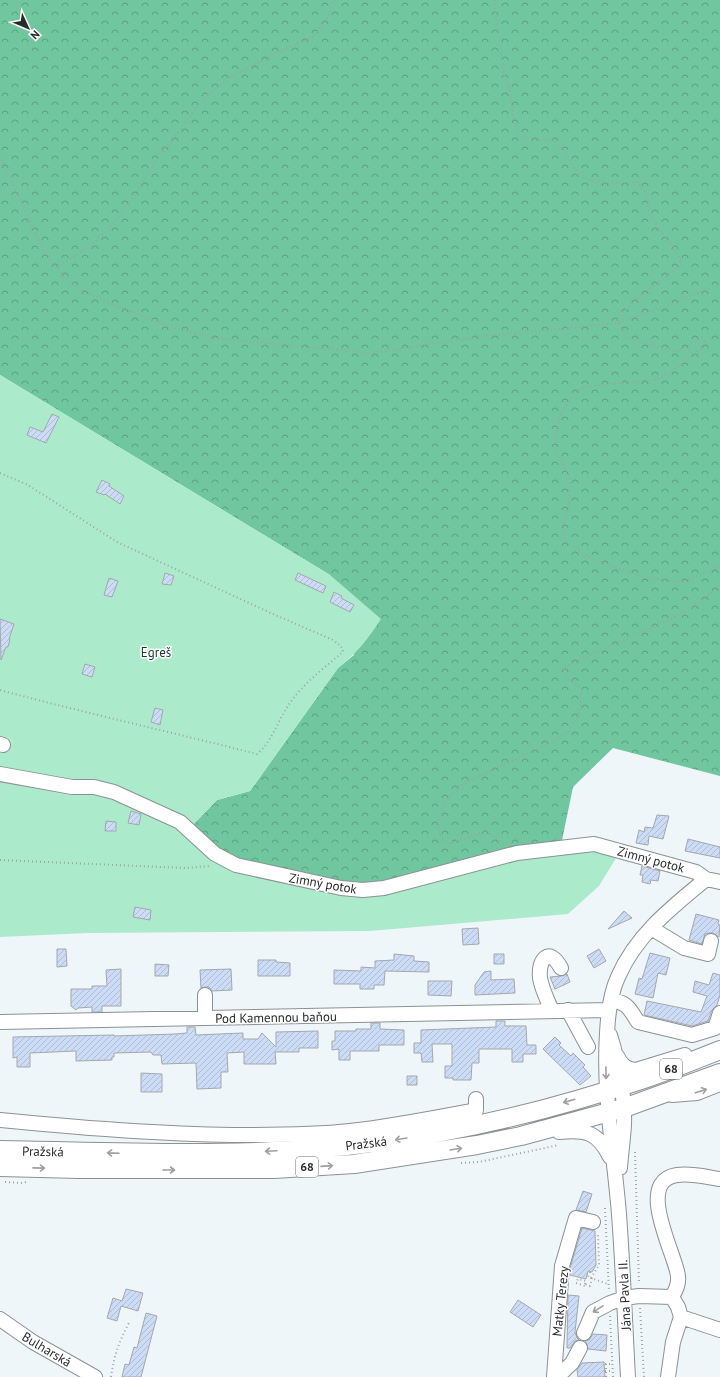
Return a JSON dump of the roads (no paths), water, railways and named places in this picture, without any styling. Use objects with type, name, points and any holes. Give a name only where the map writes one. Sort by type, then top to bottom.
[{"type":"main road","name":"Pražská","points":[[0,1150],[135,1153],[236,1152],[378,1142],[448,1131],[547,1108],[614,1088],[720,1050]]},
{"type":"main road","name":"Pražská","points":[[0,1167],[79,1169],[274,1169],[354,1164],[477,1145],[521,1136],[616,1110],[720,1073]]},
{"type":"street","name":"Zimný potok","points":[[0,774],[72,787],[94,787],[114,792],[180,822],[216,854],[236,865],[341,888],[363,890],[384,888],[517,854],[594,844],[696,872],[713,881]]},
{"type":"street","points":[[614,1088],[605,1056],[610,1005],[618,977],[637,943],[671,907],[713,881]]},
{"type":"street","points":[[651,928],[684,948],[708,954],[711,941]]},
{"type":"street","points":[[552,1011],[541,980],[541,961],[545,957],[551,957],[556,959],[561,968]]},
{"type":"street","points":[[205,995],[205,1018]]},
{"type":"street","name":"Pod Kamennou baňou","points":[[0,1022],[552,1011],[610,1005],[622,1002],[629,1008],[638,1022],[692,1035],[716,1028],[720,1013]]},
{"type":"street","points":[[568,1010],[588,1047]]},
{"type":"street","points":[[607,1027],[619,1061],[631,1070],[649,1067],[702,1049],[720,1045]]},
{"type":"street","points":[[616,1055],[614,1088],[616,1110]]},
{"type":"street","points":[[624,1126],[628,1118],[637,1107],[652,1097],[697,1093],[720,1084]]},
{"type":"street","points":[[0,1120],[78,1128],[203,1135],[294,1135],[350,1131],[401,1124],[476,1110],[476,1099]]},
{"type":"street","name":"Jána Pavla II.","points":[[616,1110],[624,1126],[621,1146],[618,1213]]},
{"type":"street","name":"Jána Pavla II.","points":[[616,1110],[613,1163],[624,1298],[628,1377]]},
{"type":"street","points":[[521,1136],[575,1130],[585,1132],[601,1142],[607,1150],[613,1163]]},
{"type":"street","points":[[672,1297],[677,1287],[678,1276],[658,1207],[658,1196],[661,1185],[667,1179],[676,1175],[690,1174],[720,1179]]},
{"type":"street","name":"Matky Terezy","points":[[554,1377],[562,1266],[576,1218],[594,1227]]},
{"type":"street","points":[[584,1332],[593,1312],[610,1303],[624,1298],[639,1296],[672,1297]]},
{"type":"street","points":[[668,1377],[672,1342],[681,1317],[678,1307],[672,1297]]},
{"type":"street","points":[[681,1317],[720,1330]]},
{"type":"street","name":"Bulharská","points":[[0,1319],[33,1342],[95,1377]]},
{"type":"street","points":[[557,1377],[572,1370],[580,1348]]},
{"type":"park label","name":"Egreš","points":[[156,652]]}]
